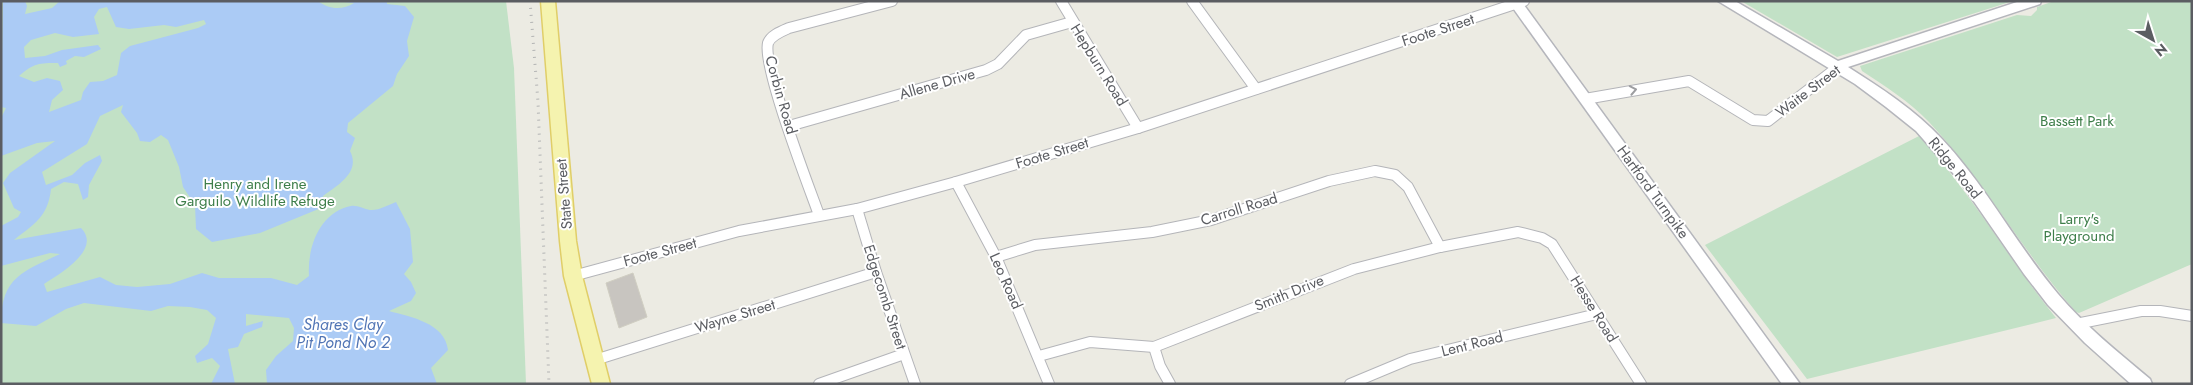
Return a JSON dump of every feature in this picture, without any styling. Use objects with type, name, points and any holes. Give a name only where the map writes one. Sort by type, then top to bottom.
[{"type":"main road","name":"State Street","points":[[548,1],[564,210],[573,276],[601,384]]},
{"type":"main road","name":"Ridge Road","points":[[1724,1],[1838,67],[1891,103],[1922,129],[1946,153],[1971,185],[2038,281],[2076,324],[2144,384]]},
{"type":"main road","name":"Waite Street","points":[[1838,67],[1847,62],[2035,1]]},
{"type":"main road","name":"Hartford Turnpike","points":[[1518,2],[1585,99],[1792,384]]},
{"type":"street","name":"Corbin Road","points":[[819,215],[774,82],[768,53],[770,40],[781,30],[892,1]]},
{"type":"street","name":"Hepburn Road","points":[[1061,1],[1138,128]]},
{"type":"street","points":[[1192,1],[1256,89]]},
{"type":"street","name":"Foote Street","points":[[573,276],[739,231],[857,209],[956,182],[1138,128],[1518,2]]},
{"type":"street","name":"Allene Drive","points":[[789,126],[986,70],[998,64],[1026,35],[1072,22]]},
{"type":"street","name":"Waite Street","points":[[1585,99],[1667,83],[1689,81],[1753,120],[1768,121],[1838,67]]},
{"type":"street","name":"Carroll Road","points":[[996,257],[1035,244],[1152,232],[1211,220],[1329,181],[1363,172],[1376,171],[1395,176],[1408,187],[1440,247]]},
{"type":"street","name":"Leo Road","points":[[956,182],[996,257],[1039,356],[1049,384]]},
{"type":"street","name":"Edgecomb Street","points":[[857,209],[876,272],[915,384]]},
{"type":"street","name":"Smith Drive","points":[[1039,356],[1090,342],[1154,347],[1354,269],[1440,247],[1518,232],[1542,238]]},
{"type":"street","name":"Hesse Road","points":[[1542,238],[1552,244],[1559,253],[1641,384]]},
{"type":"street","name":"Wayne Street","points":[[594,360],[876,272]]},
{"type":"street","points":[[2076,324],[2141,311],[2160,310],[2192,316]]},
{"type":"street","name":"Lent Road","points":[[1350,384],[1410,359],[1597,314]]},
{"type":"street","points":[[1154,347],[1160,366],[1170,384]]},
{"type":"street","points":[[819,384],[904,354]]},
{"type":"green space","name":"Henry and Irene Garguilo Wildlife Refuge","points":[[1,1],[506,1],[514,68],[526,384],[1,384]]},
{"type":"green space","points":[[1741,1],[2013,1],[1837,57]]},
{"type":"green space","name":"Bassett Park","points":[[2054,1],[2192,1],[2192,264],[2079,313],[2076,312],[2038,265],[1968,168],[1929,122],[1906,101],[1862,71],[1860,66],[2017,15],[2031,16],[2037,10],[2037,7]]},
{"type":"green space","points":[[1919,136],[1956,180],[2038,296],[2056,318],[1807,379],[1705,245]]},
{"type":"water","name":"Shares Clay Pit Pond No 2","points":[[3,1],[25,1],[27,6],[25,14],[52,8],[60,1],[318,1],[336,8],[354,3],[335,1],[387,1],[387,4],[405,6],[414,17],[407,41],[409,56],[397,74],[393,86],[348,123],[347,132],[355,138],[350,151],[353,165],[346,177],[323,196],[321,208],[260,233],[212,242],[196,229],[195,205],[183,187],[179,167],[168,140],[161,135],[150,142],[140,141],[137,133],[121,112],[123,105],[100,116],[87,144],[42,172],[46,185],[72,175],[85,163],[100,155],[102,161],[89,185],[88,197],[83,200],[78,184],[64,182],[51,189],[47,207],[39,219],[14,240],[81,228],[86,236],[83,252],[69,267],[44,284],[47,292],[100,277],[116,285],[137,287],[170,284],[202,273],[219,278],[271,278],[297,285],[309,276],[310,254],[313,243],[318,232],[331,215],[351,206],[373,210],[396,202],[410,229],[413,262],[404,274],[411,282],[416,293],[411,301],[389,311],[417,319],[434,327],[441,333],[446,341],[448,350],[431,368],[437,384],[267,384],[266,370],[276,356],[293,341],[294,328],[289,318],[246,314],[246,326],[263,321],[262,327],[244,334],[238,347],[228,349],[235,384],[211,384],[220,366],[212,358],[197,363],[195,356],[208,344],[216,318],[207,310],[168,306],[151,311],[84,303],[66,309],[36,326],[1,323],[5,295],[10,285],[26,271],[60,254],[50,253],[1,266],[1,226],[18,217],[21,212],[14,208],[3,183],[10,173],[55,141],[37,143],[1,156],[1,118],[6,108],[1,107]],"holes":[[[107,7],[116,27],[129,29],[164,25],[176,27],[204,20],[206,24],[198,28],[130,46],[121,53],[117,75],[103,81],[90,82],[83,92],[81,100],[49,112],[52,100],[63,90],[60,81],[47,78],[34,82],[19,76],[29,68],[37,65],[58,63],[60,67],[67,64],[66,61],[75,56],[84,57],[101,49],[98,45],[62,50],[45,56],[25,58],[24,47],[31,40],[55,33],[73,37],[99,34],[94,17],[99,9]]]},
{"type":"building","points":[[633,273],[647,317],[619,328],[606,283]]},
{"type":"railway","points":[[530,1],[538,102],[549,384]]},
{"type":"park label","name":"Larry's Playground","points":[[2079,228]]}]
